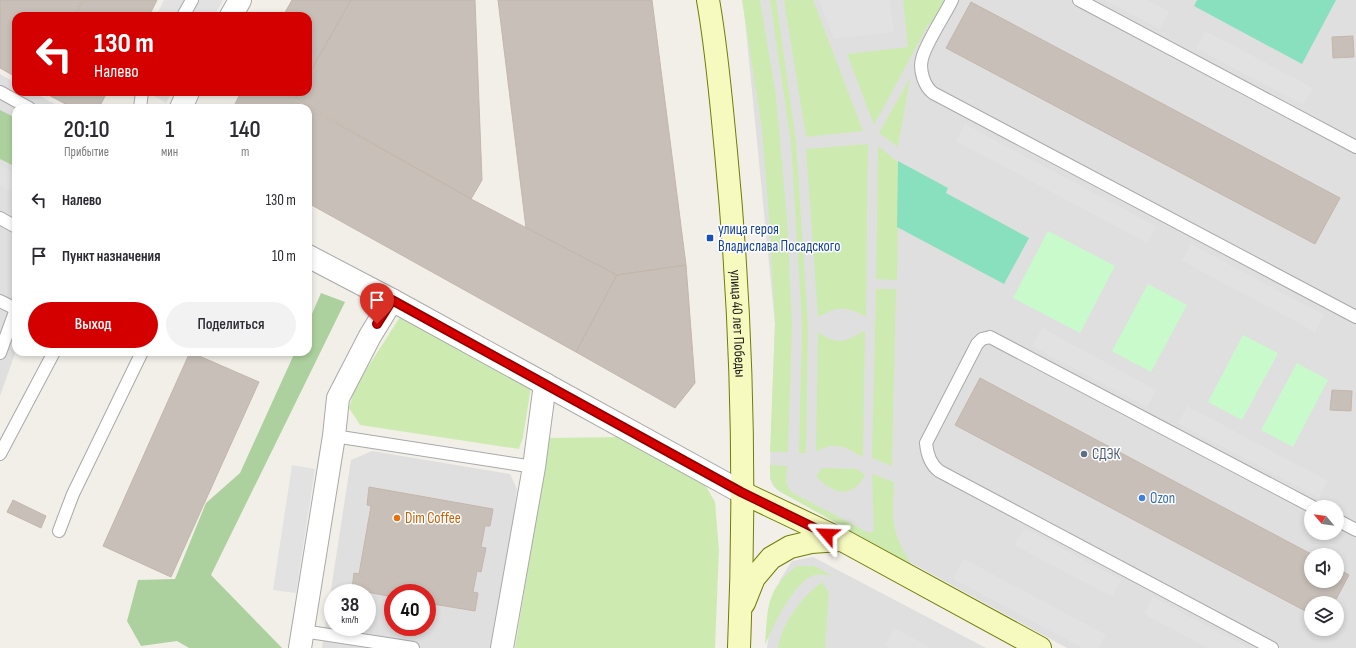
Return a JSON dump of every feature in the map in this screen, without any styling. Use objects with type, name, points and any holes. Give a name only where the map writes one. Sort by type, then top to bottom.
[{"type":"street","points":[[233,12],[240,0]]},
{"type":"street","name":"улица 40 лет Победы","points":[[708,0],[715,38],[734,231],[741,368],[739,648]]},
{"type":"street","points":[[312,258],[392,300],[741,492],[842,540],[1040,648]]},
{"type":"street","points":[[301,639],[334,436],[338,398],[370,336],[392,300]]},
{"type":"street","points":[[502,648],[534,467],[545,384]]},
{"type":"street","points":[[740,614],[754,578],[771,558],[790,547],[811,542],[842,540]]},
{"type":"lane","points":[[185,12],[192,0]]},
{"type":"lane","points":[[952,0],[922,60],[925,82],[927,88],[933,93],[1356,317]]},
{"type":"lane","points":[[1079,0],[1356,147]]},
{"type":"lane","points":[[0,92],[22,104]]},
{"type":"lane","points":[[0,218],[12,225]]},
{"type":"lane","points":[[0,301],[12,307]]},
{"type":"lane","points":[[0,353],[12,320]]},
{"type":"lane","points":[[1272,648],[939,471],[930,460],[926,443],[977,344],[982,339],[990,336],[1304,502]]},
{"type":"lane","points":[[0,454],[52,356]]},
{"type":"lane","points":[[59,531],[73,494],[140,356]]},
{"type":"lane","points":[[334,436],[534,467]]},
{"type":"lane","points":[[1344,524],[1356,530]]},
{"type":"lane","points":[[301,639],[413,648]]},
{"type":"shaded area","points":[[164,0],[223,0],[216,12],[158,12]]},
{"type":"shaded area","points":[[743,0],[1356,0],[1356,648],[1067,648],[779,491],[773,486],[770,479],[775,324]]},
{"type":"shaded area","points":[[819,0],[890,0],[894,32],[834,39]]},
{"type":"shaded area","points":[[1105,0],[1147,0],[1169,12],[1160,29]]},
{"type":"shaded area","points":[[1205,31],[1313,88],[1303,105],[1196,48]]},
{"type":"shaded area","points":[[0,74],[12,81],[12,96],[40,96],[55,104],[12,104],[12,356],[14,356],[0,396]]},
{"type":"shaded area","points":[[154,96],[170,96],[166,103]]},
{"type":"shaded area","points":[[965,124],[1156,226],[1147,243],[956,141]]},
{"type":"shaded area","points":[[0,165],[12,172],[12,192],[0,186]]},
{"type":"shaded area","points":[[1191,244],[1324,315],[1315,332],[1182,261]]},
{"type":"shaded area","points":[[1042,328],[1156,390],[1147,407],[1032,346]]},
{"type":"shaded area","points":[[1187,406],[1328,481],[1319,498],[1178,423]]},
{"type":"shaded area","points":[[372,451],[510,474],[517,489],[496,648],[322,648],[324,635],[376,636],[376,584],[332,584],[351,460]]},
{"type":"shaded area","points":[[292,465],[315,469],[296,593],[273,590]]},
{"type":"shaded area","points":[[1024,528],[1121,580],[1112,597],[1014,545]]},
{"type":"shaded area","points":[[813,557],[986,648],[767,648],[771,617],[780,580],[792,561]]},
{"type":"shaded area","points":[[964,559],[1106,635],[1099,648],[1083,648],[953,579]]},
{"type":"shaded area","points":[[1153,597],[1249,648],[1208,648],[1144,614]]},
{"type":"shaded area","points":[[894,628],[931,648],[890,648],[885,645]]},
{"type":"green space","points":[[742,0],[760,0],[776,96],[787,219],[792,325],[788,452],[770,452],[775,324],[769,217],[762,129]]},
{"type":"green space","points":[[770,0],[776,0],[796,142],[808,324],[806,453],[799,453],[802,325],[791,143]]},
{"type":"green space","points":[[784,0],[813,0],[863,131],[806,137]]},
{"type":"green space","points":[[903,0],[946,0],[932,25],[929,23],[874,125],[847,54],[908,47]]},
{"type":"green space","points":[[1197,0],[1336,0],[1302,64],[1194,6]]},
{"type":"green space","points":[[910,78],[898,147],[879,133]]},
{"type":"green space","points":[[0,110],[12,116],[12,165],[0,159]]},
{"type":"green space","points":[[868,144],[866,317],[848,309],[837,309],[818,317],[806,149]]},
{"type":"green space","points":[[878,146],[899,163],[897,280],[876,279]]},
{"type":"green space","points":[[898,161],[948,188],[946,193],[1029,238],[1004,284],[897,227]]},
{"type":"green space","points":[[1048,231],[1115,266],[1080,333],[1013,298]]},
{"type":"green space","points":[[1148,284],[1187,305],[1151,372],[1112,351]]},
{"type":"green space","points":[[876,289],[896,289],[892,466],[872,458]]},
{"type":"green space","points":[[321,293],[345,302],[211,575],[282,648],[189,648],[177,641],[141,646],[127,621],[138,580],[175,579],[206,503],[240,473],[293,356],[312,356],[312,314]]},
{"type":"green space","points":[[400,317],[531,387],[523,437],[519,449],[360,425],[349,408],[355,387]]},
{"type":"green space","points":[[865,330],[863,457],[840,446],[829,446],[816,452],[818,332],[836,341],[842,341],[847,340]]},
{"type":"green space","points":[[1243,335],[1278,353],[1242,420],[1208,402]]},
{"type":"green space","points":[[1297,363],[1328,380],[1293,447],[1261,430]]},
{"type":"green space","points":[[619,437],[703,481],[715,502],[719,550],[715,648],[515,648],[549,438]]},
{"type":"green space","points":[[770,465],[787,466],[786,483],[791,492],[867,532],[872,532],[874,530],[872,474],[894,482],[894,525],[900,543],[912,565],[779,491],[771,479]]},
{"type":"green space","points":[[822,468],[857,469],[865,475],[860,483],[854,488],[842,492],[829,487],[816,476]]},
{"type":"green space","points":[[797,566],[814,566],[833,576],[815,575],[807,578],[800,585],[785,605],[765,645],[770,601],[779,583]]},
{"type":"green space","points":[[822,582],[829,593],[825,648],[778,648],[780,638],[794,611],[807,595]]},
{"type":"building","points":[[0,0],[83,0],[76,12],[12,12],[12,75],[0,68]]},
{"type":"building","points":[[84,0],[157,0],[151,12],[77,12]]},
{"type":"building","points":[[292,0],[351,0],[312,69],[312,12],[285,12]]},
{"type":"building","points":[[351,0],[475,0],[482,180],[471,199],[312,109],[312,104],[304,104],[295,99],[297,96],[312,96],[312,69]]},
{"type":"building","points":[[498,0],[652,0],[686,265],[617,275],[526,228]]},
{"type":"building","points":[[971,2],[1340,198],[1315,244],[946,48]]},
{"type":"building","points":[[1353,36],[1354,57],[1333,58],[1332,37]]},
{"type":"building","points":[[50,96],[105,96],[101,104],[66,104]]},
{"type":"building","points":[[239,96],[287,96],[301,104],[235,104]]},
{"type":"building","points":[[289,96],[297,96],[295,99]]},
{"type":"building","points":[[312,110],[471,199],[617,275],[576,352],[312,205]]},
{"type":"building","points":[[686,265],[695,383],[675,408],[576,352],[617,275]]},
{"type":"building","points":[[188,356],[199,356],[259,382],[171,577],[103,546]]},
{"type":"building","points":[[980,378],[1304,550],[1304,588],[1342,588],[1338,596],[1304,596],[1304,610],[955,425]]},
{"type":"building","points":[[1332,390],[1352,391],[1351,411],[1330,410]]},
{"type":"building","points":[[369,487],[493,509],[490,526],[485,526],[481,547],[486,548],[481,572],[477,571],[473,592],[478,593],[475,611],[436,604],[436,584],[384,584],[384,595],[376,594],[376,584],[353,584],[354,573],[359,574],[371,506],[367,505]]},
{"type":"building","points":[[13,500],[46,516],[41,528],[7,512]]},
{"type":"building","points":[[1344,572],[1349,575],[1344,584]]},
{"type":"place","name":"улица героя Владислава Посадского","points":[[710,238]]},
{"type":"place","name":"СДЭК","points":[[1084,454]]},
{"type":"place","name":"Ozon","points":[[1142,498]]},
{"type":"place","name":"Dim Coffee","points":[[397,518]]},
{"type":"route","points":[[377,324],[392,300],[741,492],[827,534]]}]
